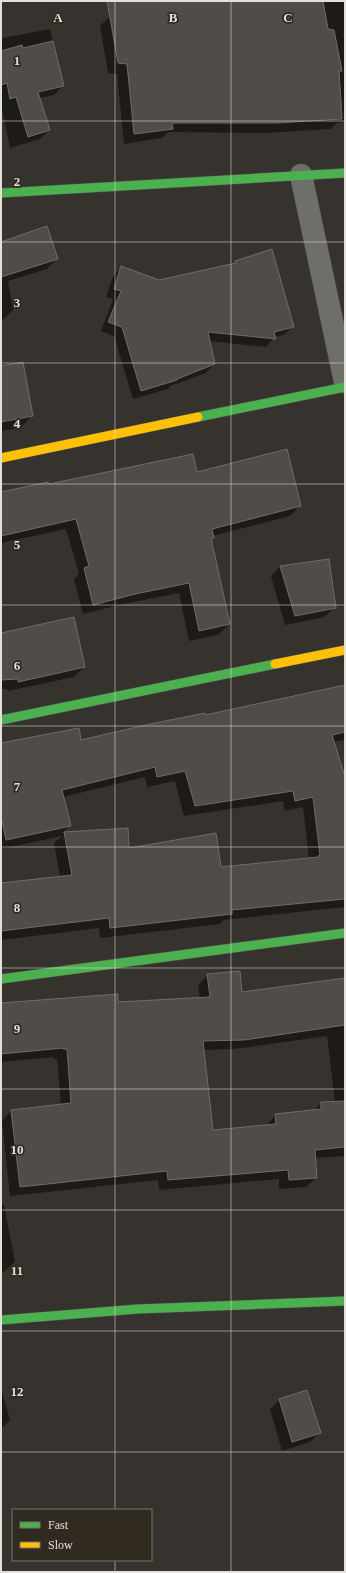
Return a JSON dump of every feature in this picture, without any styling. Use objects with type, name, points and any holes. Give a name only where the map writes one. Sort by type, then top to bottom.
[{"type":"street","points":[[1,193],[345,173]]},
{"type":"street","points":[[301,175],[345,382]]},
{"type":"street","points":[[1,458],[345,388]]},
{"type":"street","points":[[1,720],[345,650]]},
{"type":"street","points":[[1,979],[345,933]]},
{"type":"street","points":[[1,1320],[138,1309],[345,1301]]},
{"type":"building","points":[[107,1],[323,1],[328,29],[334,30],[342,71],[339,71],[342,119],[277,123],[172,123],[173,129],[134,134],[127,64],[118,63]]},
{"type":"building","points":[[53,41],[64,86],[38,92],[50,130],[28,137],[16,97],[10,99],[7,83],[1,85],[1,51],[22,45],[23,48]]},
{"type":"building","points":[[47,226],[58,259],[1,277],[1,242]]},
{"type":"building","points":[[272,249],[294,327],[274,332],[276,339],[208,332],[215,364],[177,380],[141,391],[122,327],[108,322],[121,291],[114,289],[121,266],[159,280],[236,263],[235,261]]},
{"type":"building","points":[[23,362],[33,416],[1,422],[1,366]]},
{"type":"building","points":[[287,449],[301,506],[212,529],[214,538],[211,538],[230,624],[199,631],[189,583],[135,594],[93,605],[84,568],[89,566],[76,519],[1,536],[1,492],[48,482],[49,484],[193,454],[197,472]]},
{"type":"building","points":[[329,559],[336,608],[295,616],[280,566]]},
{"type":"building","points":[[74,617],[85,667],[18,682],[18,679],[1,680],[1,633]]},
{"type":"building","points":[[345,685],[345,732],[332,735],[345,777],[345,899],[232,910],[232,914],[110,928],[109,918],[1,931],[1,883],[72,875],[64,832],[128,828],[129,848],[216,833],[221,867],[318,857],[320,855],[313,797],[295,801],[293,791],[195,806],[185,771],[157,777],[155,767],[62,790],[71,826],[6,840],[1,816],[1,743],[79,728],[81,740],[150,724],[205,713],[205,715]]},
{"type":"building","points":[[240,971],[242,992],[345,978],[345,1025],[244,1040],[203,1041],[213,1130],[276,1124],[275,1114],[321,1109],[321,1102],[345,1101],[345,1147],[315,1150],[317,1178],[289,1180],[288,1170],[168,1180],[167,1171],[20,1187],[11,1110],[71,1103],[67,1049],[63,1048],[1,1054],[1,1003],[118,994],[118,1002],[210,997],[207,974]]},
{"type":"building","points":[[307,1390],[321,1433],[292,1442],[279,1399]]},
{"type":"traffic: fast","points":[[1,193],[345,173]]},
{"type":"traffic: fast","points":[[198,417],[345,387]]},
{"type":"traffic: fast","points":[[1,720],[275,664]]},
{"type":"traffic: fast","points":[[1,979],[345,933]]},
{"type":"traffic: fast","points":[[1,1320],[138,1309],[345,1301]]},
{"type":"traffic: slow","points":[[1,458],[198,417]]},
{"type":"traffic: slow","points":[[275,664],[345,650]]}]
